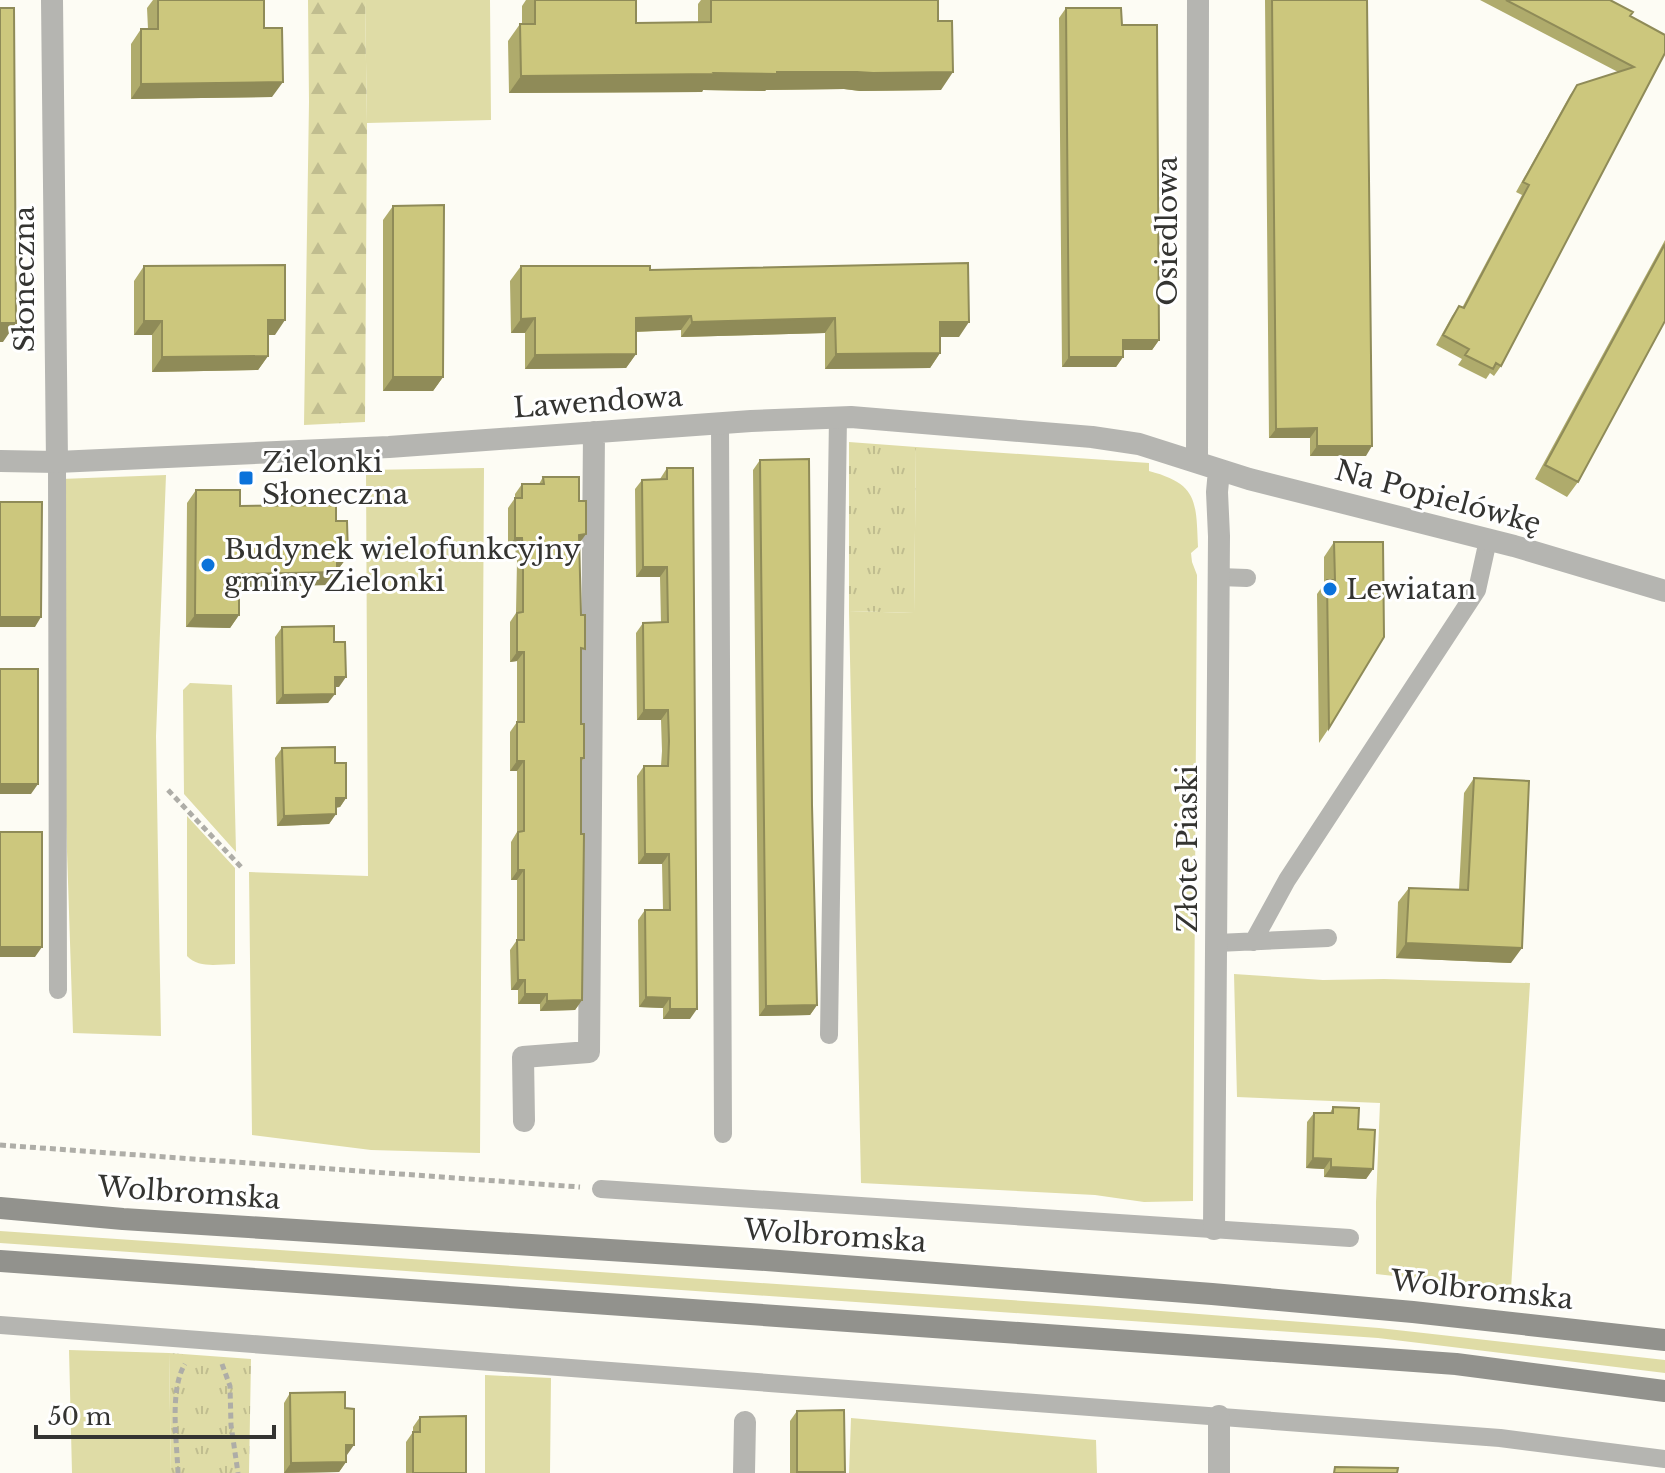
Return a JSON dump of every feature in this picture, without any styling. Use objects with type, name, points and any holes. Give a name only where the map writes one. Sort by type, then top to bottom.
[{"type":"main road","name":"Wolbromska","points":[[0,1208],[153,1222],[766,1260],[1212,1294],[1665,1340]]},
{"type":"main road","points":[[0,1261],[1456,1364],[1665,1391]]},
{"type":"street","name":"Słoneczna","points":[[52,0],[57,462]]},
{"type":"street","name":"Osiedlowa","points":[[1197,462],[1198,0]]},
{"type":"street","name":"Lawendowa","points":[[0,461],[57,462],[389,447],[851,417],[1092,437],[1139,444],[1197,462]]},
{"type":"street","points":[[524,1121],[523,1057],[589,1052],[594,432]]},
{"type":"street","name":"Na Popielówkę","points":[[1197,462],[1665,591]]},
{"type":"street","name":"Złote Piaski","points":[[1214,1229],[1219,470]]},
{"type":"street","points":[[1219,1416],[1219,1473]]},
{"type":"street","points":[[744,1473],[745,1422]]},
{"type":"lane","points":[[829,1035],[838,417]]},
{"type":"lane","points":[[720,424],[723,1134]]},
{"type":"lane","points":[[57,462],[58,990]]},
{"type":"lane","points":[[1253,942],[1287,880],[1477,590],[1488,540]]},
{"type":"lane","points":[[1219,577],[1247,578]]},
{"type":"lane","points":[[1217,943],[1328,938]]},
{"type":"lane","points":[[601,1189],[1350,1238]]},
{"type":"lane","points":[[0,1325],[1500,1438],[1665,1459]]},
{"type":"path","points":[[168,790],[242,868]]},
{"type":"path","points":[[0,1145],[601,1189]]},
{"type":"path","points":[[178,1473],[175,1395],[185,1364],[193,1358]]},
{"type":"path","points":[[216,1359],[222,1365],[230,1386],[231,1425],[238,1473]]},
{"type":"green space","points":[[308,0],[365,0],[365,422],[304,425]]},
{"type":"green space","points":[[365,0],[490,0],[491,120],[367,123]]},
{"type":"green space","points":[[849,442],[916,447],[914,613],[849,611]]},
{"type":"green space","points":[[916,447],[1149,463],[1149,471],[1165,476],[1186,489],[1195,506],[1198,547],[1191,553],[1197,575],[1193,1201],[1144,1202],[1095,1195],[861,1183],[849,611],[914,613]]},
{"type":"green space","points":[[484,468],[480,1153],[371,1150],[252,1135],[249,872],[368,876],[366,470]]},
{"type":"green space","points":[[166,475],[156,736],[161,1036],[73,1033],[63,730],[61,479]]},
{"type":"green space","points":[[190,683],[232,685],[236,852],[184,794],[183,690]]},
{"type":"green space","points":[[187,816],[235,868],[235,964],[197,963],[187,956]]},
{"type":"green space","points":[[1234,974],[1323,980],[1530,983],[1511,1289],[1376,1274],[1380,1103],[1237,1097]]},
{"type":"green space","points":[[0,1231],[1379,1328],[1665,1360],[1665,1373],[1378,1338],[0,1243]]},
{"type":"green space","points":[[69,1350],[169,1353],[171,1473],[72,1473]]},
{"type":"green space","points":[[169,1353],[251,1359],[249,1473],[171,1473]]},
{"type":"green space","points":[[485,1375],[551,1378],[550,1473],[485,1473]]},
{"type":"green space","points":[[851,1418],[1096,1440],[1097,1473],[849,1473]]},
{"type":"building","points":[[158,0],[264,0],[264,28],[282,28],[283,82],[141,84],[141,29],[158,29]]},
{"type":"building","points":[[535,0],[636,0],[636,23],[711,22],[711,0],[938,0],[938,21],[952,21],[953,72],[521,76],[520,24],[535,24]]},
{"type":"building","points":[[1272,0],[1367,0],[1372,446],[1317,446],[1317,428],[1276,429]]},
{"type":"building","points":[[1506,0],[1610,0],[1633,12],[1630,16],[1665,35],[1665,53],[1501,366],[1496,363],[1493,369],[1465,355],[1469,349],[1443,335],[1459,306],[1464,308],[1529,185],[1523,182],[1577,85],[1634,67]]},
{"type":"building","points":[[0,8],[14,8],[16,323],[0,323]]},
{"type":"building","points":[[1066,8],[1121,8],[1122,25],[1157,25],[1159,340],[1123,340],[1123,357],[1069,357]]},
{"type":"building","points":[[444,205],[443,377],[393,377],[393,206]]},
{"type":"building","points":[[1665,244],[1665,321],[1578,482],[1545,465]]},
{"type":"building","points":[[968,263],[969,322],[940,322],[940,353],[836,354],[835,318],[692,322],[691,316],[636,318],[636,354],[535,355],[535,318],[521,319],[521,266],[650,266],[650,270]]},
{"type":"building","points":[[285,265],[285,320],[268,320],[268,356],[162,357],[162,321],[144,321],[144,266]]},
{"type":"building","points":[[809,459],[817,1005],[766,1006],[760,460]]},
{"type":"building","points":[[667,468],[693,468],[697,1009],[670,1009],[670,998],[646,997],[645,910],[670,910],[669,854],[645,854],[644,766],[668,766],[669,741],[668,710],[644,710],[643,623],[668,622],[667,567],[643,567],[642,480],[667,479]]},
{"type":"building","points":[[543,477],[579,477],[579,501],[586,501],[586,534],[579,535],[581,615],[585,615],[585,649],[581,648],[581,724],[584,724],[584,758],[581,758],[581,834],[584,834],[582,1000],[547,1001],[547,994],[525,994],[525,980],[518,980],[517,940],[524,940],[524,870],[518,870],[518,832],[524,831],[524,761],[517,761],[517,722],[524,722],[524,652],[517,652],[517,613],[523,612],[523,551],[522,538],[515,538],[515,498],[522,498],[522,484],[544,484]]},
{"type":"building","points":[[196,490],[240,490],[240,506],[336,505],[336,521],[347,521],[348,556],[337,556],[337,572],[239,574],[239,615],[195,615]]},
{"type":"building","points":[[0,502],[42,502],[41,617],[0,617]]},
{"type":"building","points":[[1334,542],[1383,542],[1384,637],[1329,728],[1327,580],[1335,580]]},
{"type":"building","points":[[334,626],[334,642],[345,642],[346,677],[335,677],[335,694],[283,695],[282,627]]},
{"type":"building","points":[[0,669],[38,669],[38,784],[0,784]]},
{"type":"building","points":[[335,747],[335,763],[346,763],[346,798],[336,798],[336,814],[284,816],[282,748]]},
{"type":"building","points":[[1474,778],[1529,781],[1522,948],[1406,943],[1409,888],[1468,890]]},
{"type":"building","points":[[0,832],[42,832],[42,947],[0,947]]},
{"type":"building","points":[[1333,1107],[1359,1108],[1358,1129],[1375,1130],[1373,1169],[1331,1167],[1331,1159],[1313,1158],[1314,1113],[1333,1113]]},
{"type":"building","points":[[345,1392],[345,1408],[354,1409],[354,1445],[346,1445],[346,1462],[291,1463],[290,1393]]},
{"type":"building","points":[[844,1410],[845,1472],[797,1472],[797,1411]]},
{"type":"building","points":[[466,1416],[466,1473],[413,1473],[413,1432],[420,1432],[420,1417]]},
{"type":"building","points":[[1335,1467],[1398,1468],[1397,1473],[1334,1473]]},
{"type":"place","name":"Zielonki Słoneczna","points":[[246,478]]},
{"type":"place","name":"Budynek wielofunkcyjny gminy Zielonki","points":[[208,565]]},
{"type":"place","name":"Lewiatan","points":[[1330,589]]}]
